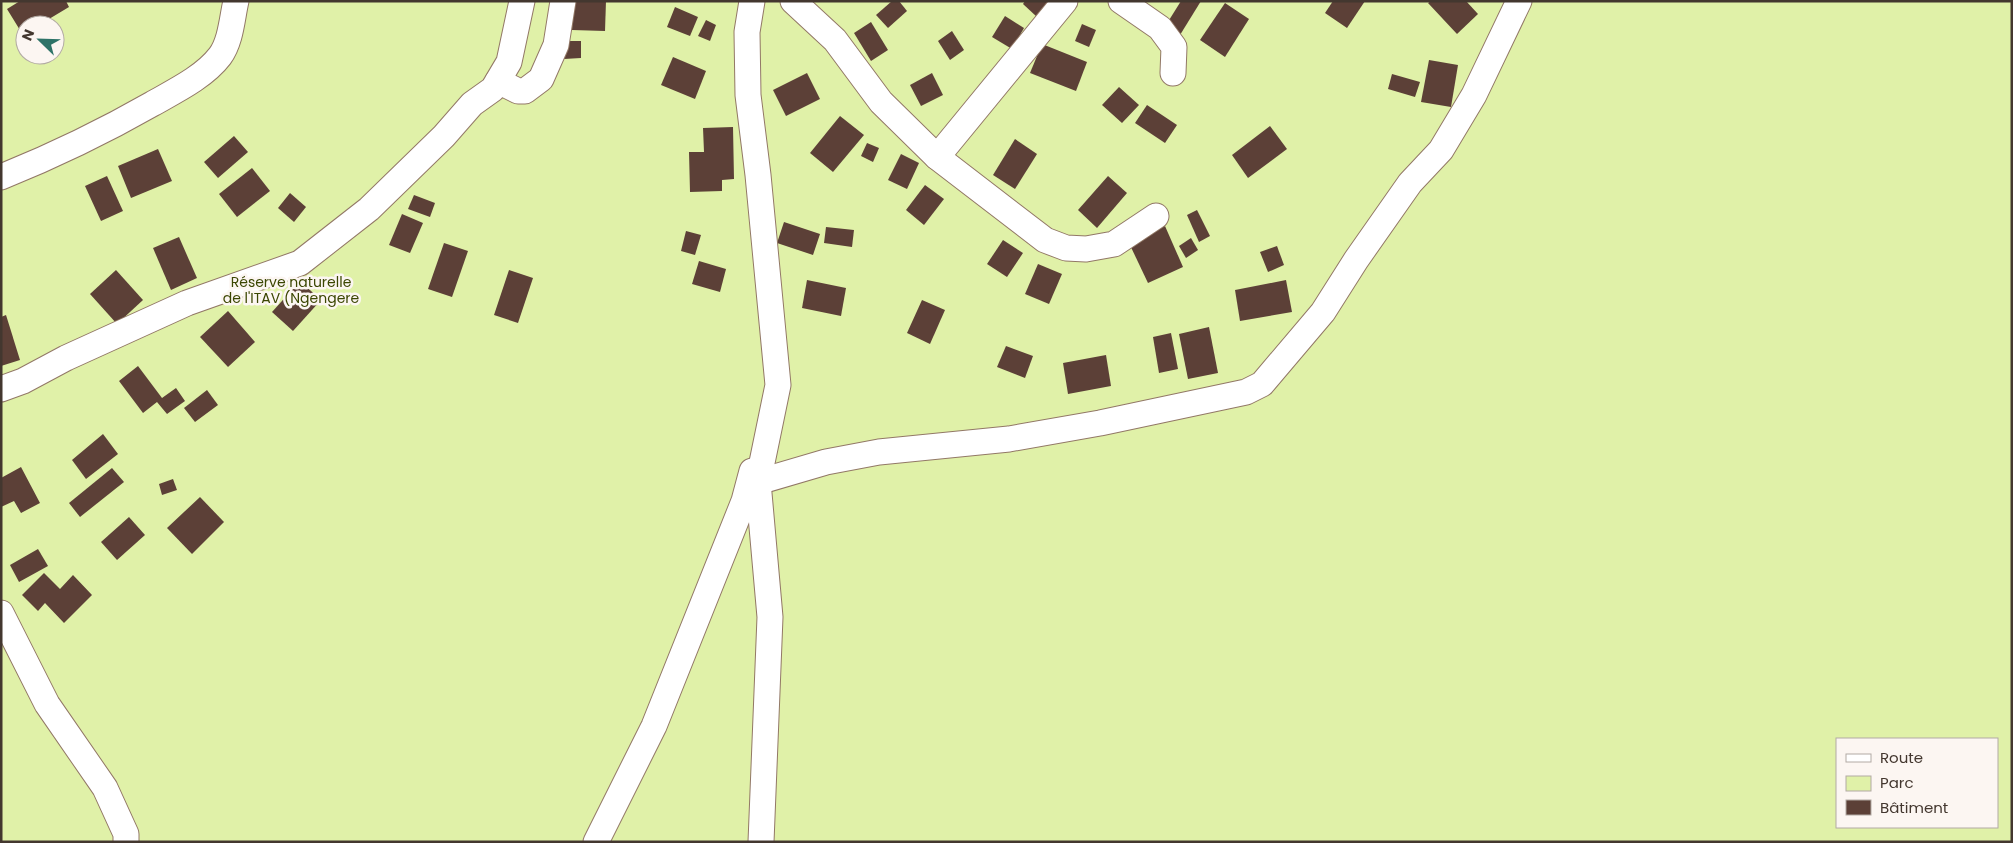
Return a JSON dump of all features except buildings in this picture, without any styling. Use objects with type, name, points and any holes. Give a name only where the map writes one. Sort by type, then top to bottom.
[{"type":"street","points":[[1,177],[96,136],[171,93],[204,71],[220,55],[228,37],[236,1]]},
{"type":"street","points":[[1,389],[23,381],[66,358],[187,303],[300,263],[368,209],[444,136],[472,104],[494,89],[509,62],[522,1]]},
{"type":"street","points":[[498,81],[518,91],[525,91],[541,79],[556,45],[563,1]]},
{"type":"street","points":[[752,1],[747,32],[748,95],[758,175],[778,385],[758,482],[770,617],[761,842]]},
{"type":"street","points":[[793,1],[835,40],[881,102],[937,157],[1045,240],[1066,248],[1086,249],[1114,244],[1156,216]]},
{"type":"street","points":[[937,157],[1065,1]]},
{"type":"street","points":[[1121,1],[1160,28],[1174,47],[1174,74]]},
{"type":"street","points":[[758,482],[826,462],[879,452],[1009,439],[1100,423],[1246,392],[1262,384],[1323,312],[1356,260],[1410,183],[1441,150],[1474,95],[1519,1]]},
{"type":"street","points":[[596,842],[654,726],[744,501],[778,385]]},
{"type":"street","points":[[1,613],[47,704],[105,788],[126,834],[126,842]]},
{"type":"green space","name":"Réserve naturelle de l'ITAV (Ngengere","points":[[1,1],[2012,1],[2012,842],[1,842]]}]
